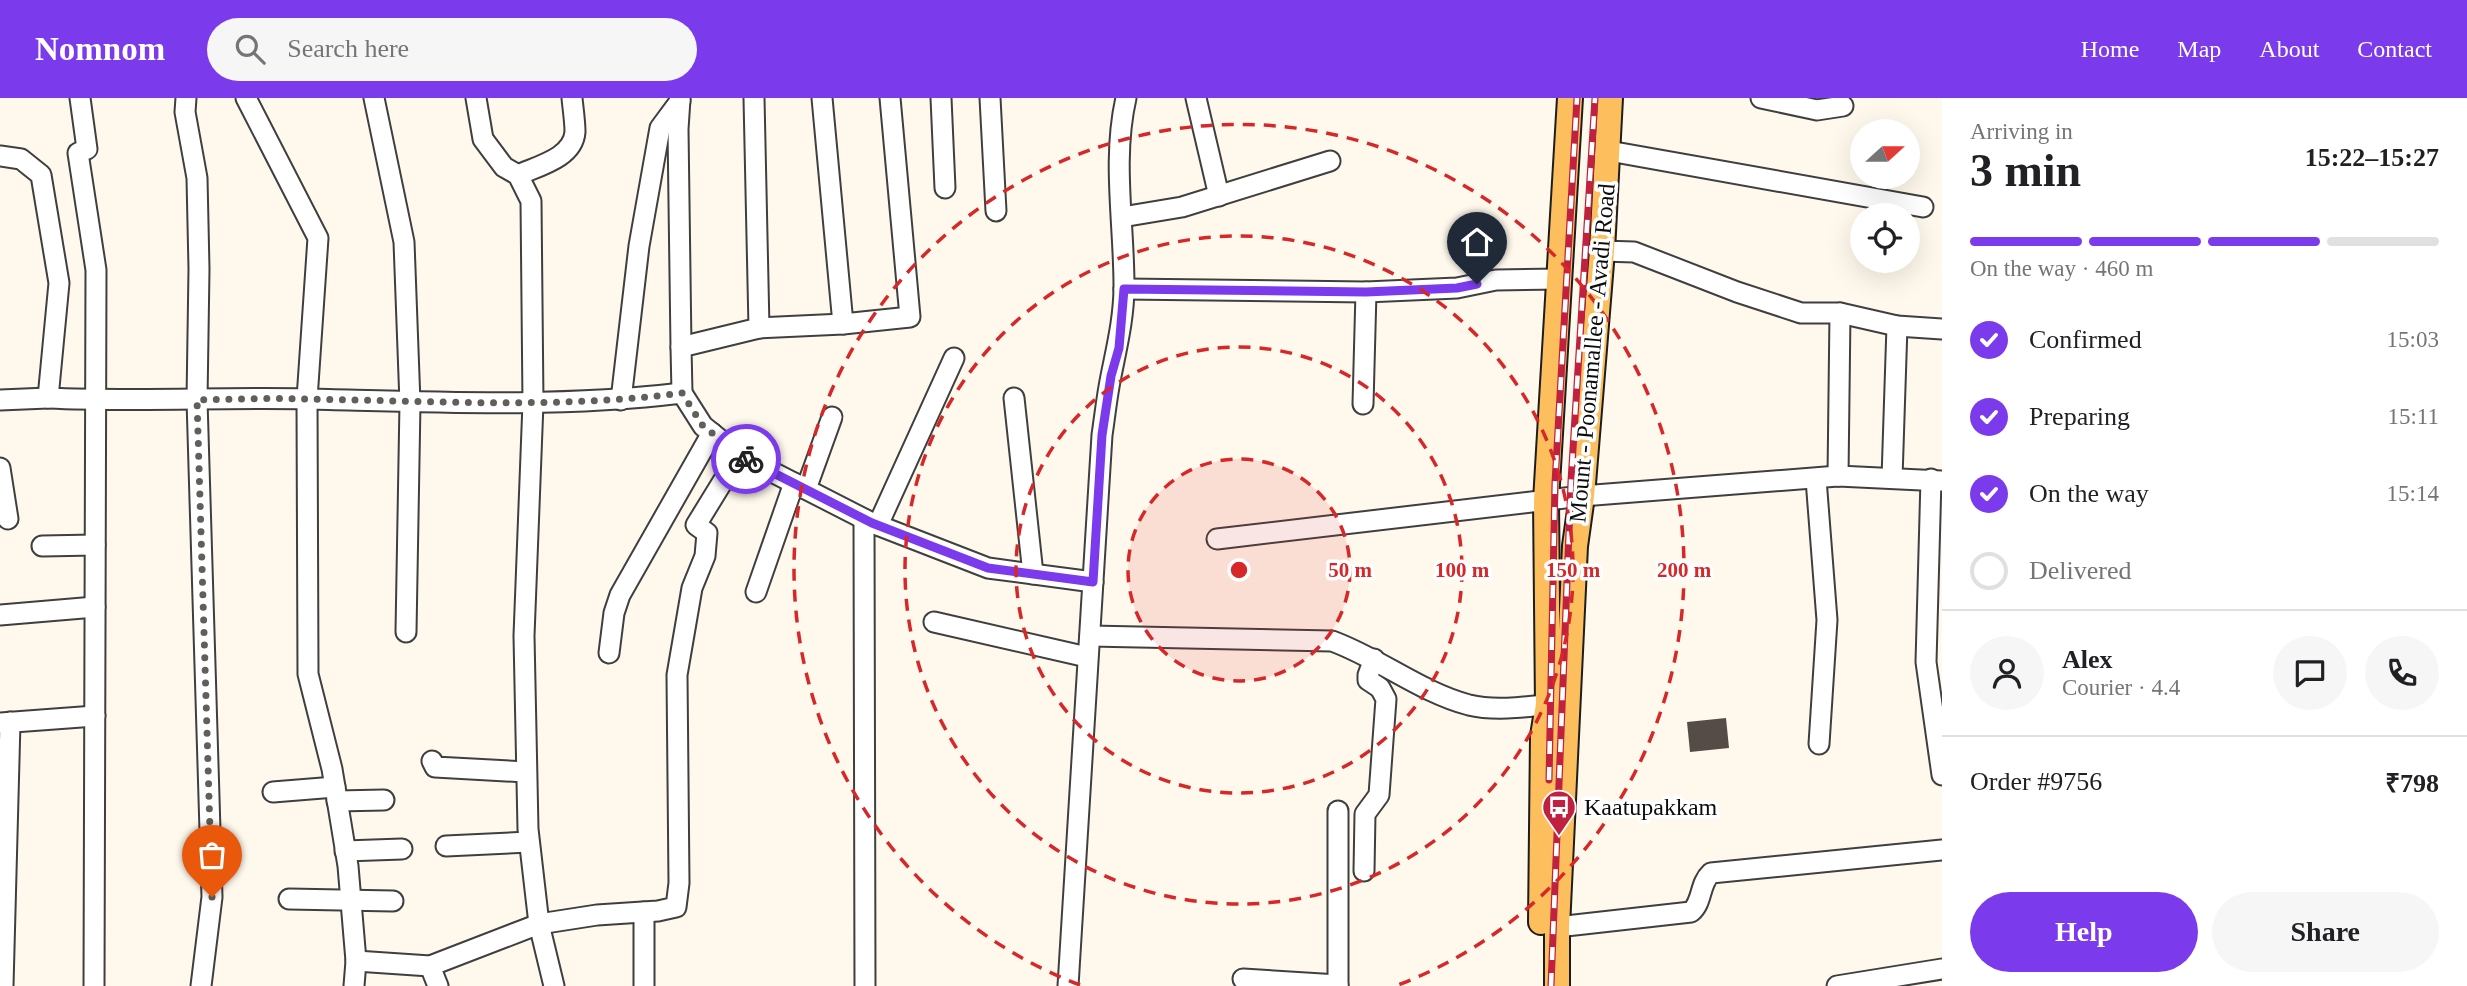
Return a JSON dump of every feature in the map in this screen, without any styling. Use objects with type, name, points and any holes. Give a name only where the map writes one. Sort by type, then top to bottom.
[{"type":"main road","name":"Mount - Poonamallee - Avadi Road","points":[[1557,986],[1558,704],[1546,501],[1570,98]]},
{"type":"main road","name":"Mount - Poonamallee - Avadi Road","points":[[1541,986],[1543,736],[1558,704],[1574,546],[1582,496],[1602,251],[1611,98]]},
{"type":"street","points":[[79,98],[87,149],[78,153],[96,270],[94,986]]},
{"type":"street","points":[[186,98],[185,112],[197,178],[197,400],[212,897],[201,986]]},
{"type":"street","points":[[246,98],[318,238],[307,399],[308,674],[336,794],[345,851],[352,901],[356,961],[354,986]]},
{"type":"street","points":[[374,98],[404,242],[410,403],[405,632]]},
{"type":"street","points":[[476,98],[483,139],[504,167],[518,175],[531,201],[533,403],[524,636],[529,842],[539,924],[554,986]]},
{"type":"street","points":[[518,175],[563,154],[571,144],[575,134],[572,98]]},
{"type":"street","points":[[754,98],[759,328]]},
{"type":"street","points":[[822,98],[843,324]]},
{"type":"street","points":[[681,347],[759,328],[843,324],[910,317],[890,98]]},
{"type":"street","points":[[941,98],[945,188]]},
{"type":"street","points":[[990,98],[996,211]]},
{"type":"street","points":[[1068,986],[1102,435],[1111,376],[1119,348],[1124,289],[1118,152],[1126,98]]},
{"type":"street","points":[[1196,98],[1219,196]]},
{"type":"street","points":[[1762,98],[1817,110],[1843,106]]},
{"type":"street","points":[[680,100],[678,129],[682,393],[703,426],[739,455],[871,522],[988,568],[1093,582]]},
{"type":"street","points":[[621,400],[639,246],[660,128],[680,100]]},
{"type":"street","points":[[1609,151],[1923,207]]},
{"type":"street","points":[[0,156],[21,159],[41,175],[59,284],[48,398]]},
{"type":"street","points":[[1122,217],[1162,211],[1219,196],[1330,161]]},
{"type":"street","points":[[1602,251],[1634,253],[1801,313],[1840,313],[1897,326],[1942,329]]},
{"type":"street","points":[[1124,289],[1366,292],[1457,288],[1496,280],[1560,279]]},
{"type":"street","points":[[1363,404],[1366,292]]},
{"type":"street","points":[[1838,476],[1840,313]]},
{"type":"street","points":[[1892,478],[1897,326]]},
{"type":"street","points":[[865,986],[871,522],[954,358]]},
{"type":"street","points":[[0,400],[307,399],[410,403],[533,403],[621,400],[682,393]]},
{"type":"street","points":[[1014,398],[1033,574]]},
{"type":"street","points":[[755,592],[832,417]]},
{"type":"street","points":[[609,653],[614,613],[620,595],[712,433]]},
{"type":"street","points":[[356,961],[430,966],[539,924],[676,906],[679,883],[677,676],[692,588],[705,556],[706,533],[696,525],[739,455]]},
{"type":"street","points":[[0,468],[8,519]]},
{"type":"street","points":[[1217,539],[1582,496],[1838,476],[1936,480],[1926,662],[1942,775]]},
{"type":"street","points":[[1816,479],[1827,620],[1819,744]]},
{"type":"street","points":[[42,546],[95,545]]},
{"type":"street","points":[[0,615],[95,607]]},
{"type":"street","points":[[934,622],[1087,657]]},
{"type":"street","points":[[1090,636],[1332,641],[1374,659],[1425,688],[1470,705],[1496,708],[1558,704]]},
{"type":"street","points":[[1364,871],[1365,814],[1379,795],[1386,699],[1381,688],[1368,680],[1374,659]]},
{"type":"street","points":[[3,986],[5,722],[95,716]]},
{"type":"street","points":[[432,761],[435,767],[527,772]]},
{"type":"street","points":[[273,792],[336,794],[384,800]]},
{"type":"street","points":[[1243,979],[1338,985],[1338,811]]},
{"type":"street","points":[[446,846],[529,842]]},
{"type":"street","points":[[345,851],[402,849]]},
{"type":"street","points":[[1557,927],[1692,912],[1706,878],[1712,873],[1942,850]]},
{"type":"street","points":[[289,899],[393,901]]},
{"type":"street","points":[[644,912],[644,986]]},
{"type":"street","points":[[430,966],[438,986]]},
{"type":"street","points":[[1837,986],[1942,969]]},
{"type":"building","points":[[1726,718],[1729,748],[1690,752],[1687,722]]},
{"type":"railway","points":[[1549,780],[1555,483],[1577,98]]},
{"type":"railway","points":[[1551,986],[1571,481],[1595,98]]},
{"type":"way so far","points":[[212,897],[197,400],[533,403],[632,399],[682,393],[703,426],[746,459]]},
{"type":"place","name":"Kaatupakkam","points":[[1559,837]]},
{"type":"route","points":[[746,459],[872,523],[988,568],[1093,582],[1102,435],[1111,376],[1119,348],[1124,289],[1366,292],[1457,288],[1477,284]]}]
